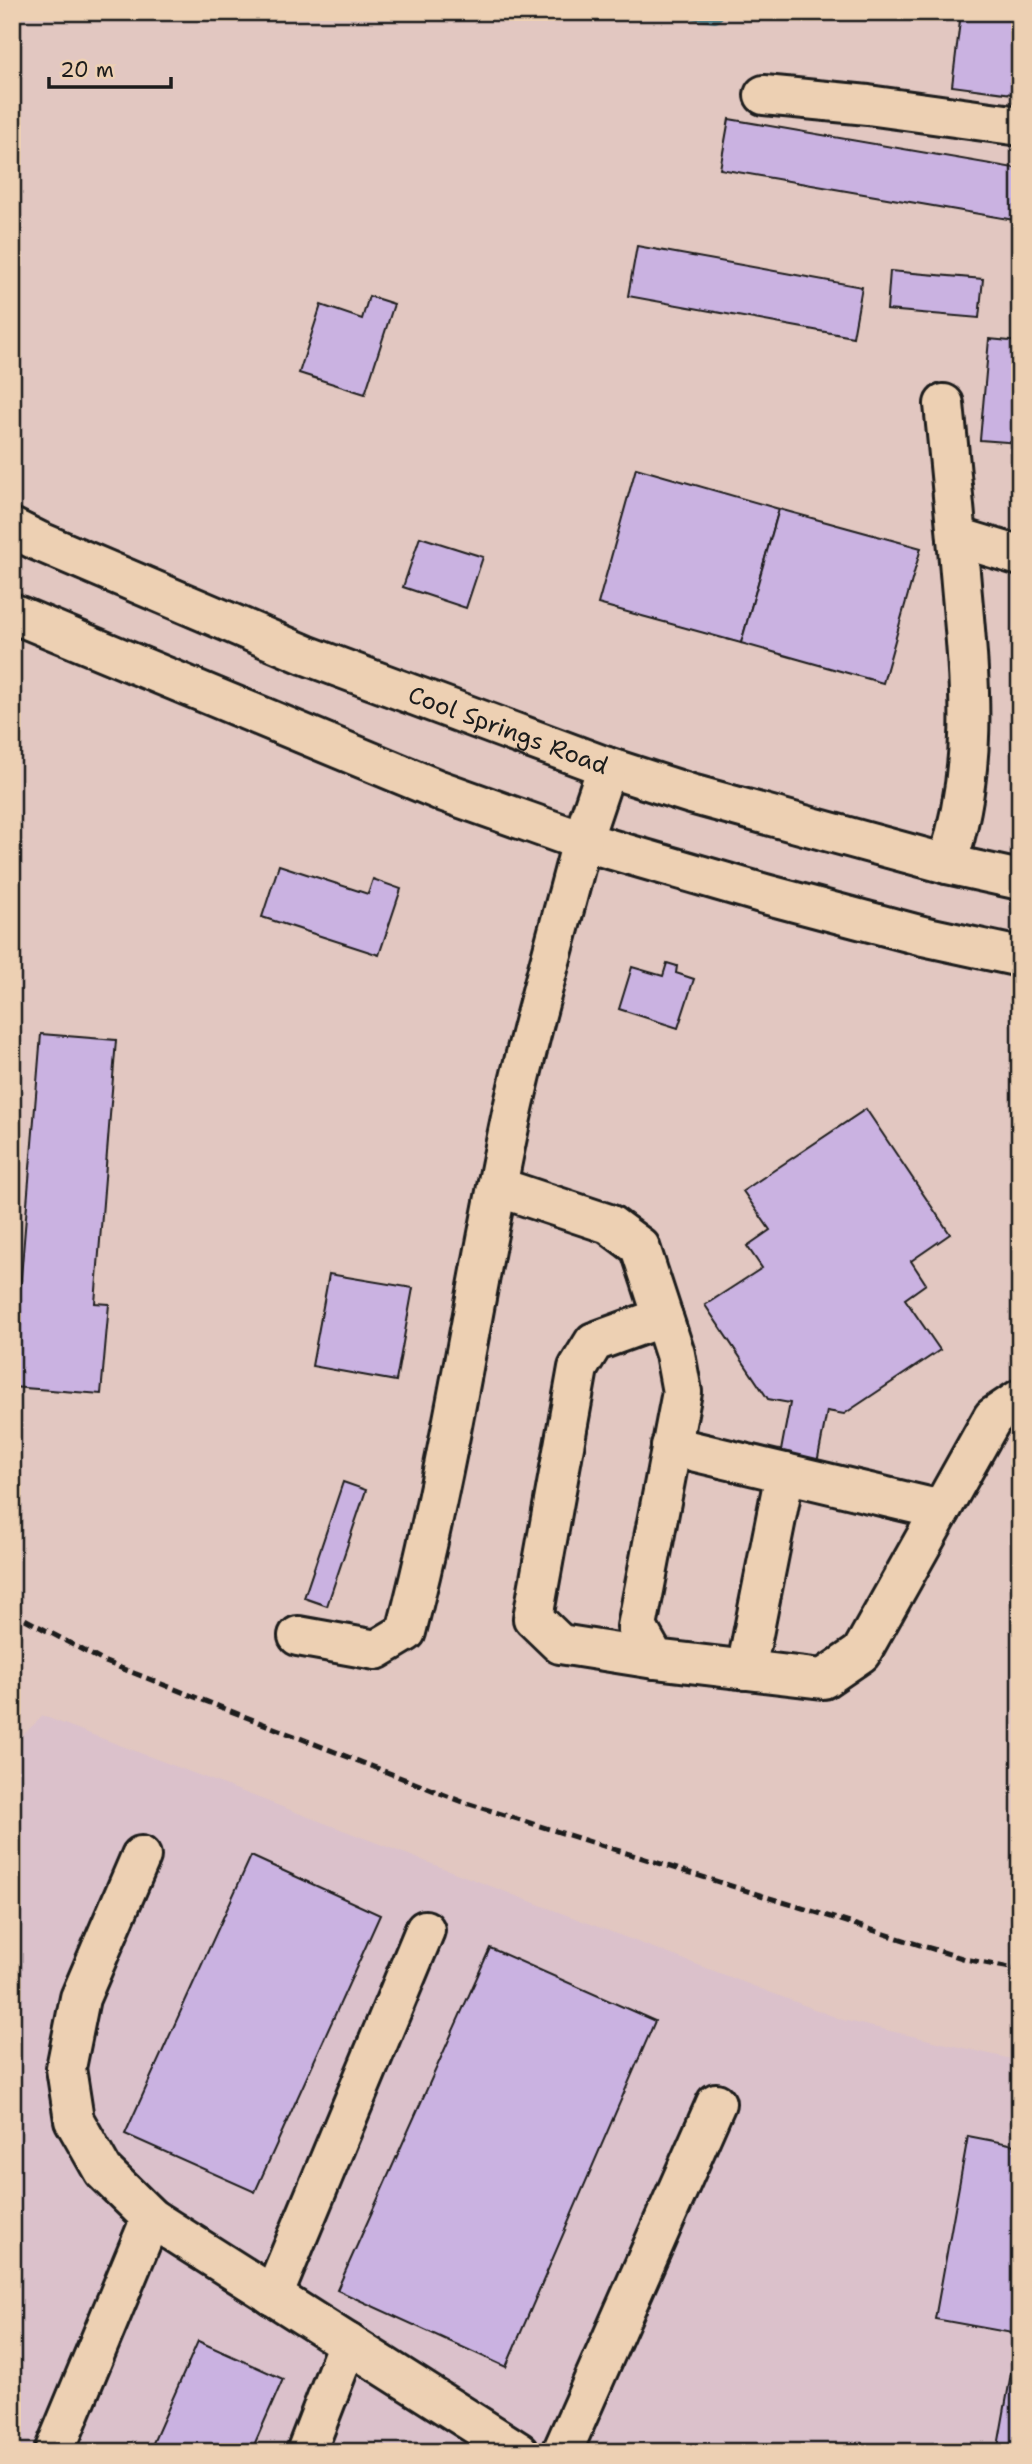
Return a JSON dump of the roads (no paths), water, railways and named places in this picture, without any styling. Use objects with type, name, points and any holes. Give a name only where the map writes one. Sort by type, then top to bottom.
[{"type":"main road","points":[[764,95],[868,105],[1020,126]]},
{"type":"main road","points":[[944,404],[971,688],[970,755],[956,836],[947,864]]},
{"type":"main road","name":"Cool Springs Road","points":[[12,528],[306,655],[607,767],[691,794],[947,864],[1020,880]]},
{"type":"main road","points":[[957,537],[1020,556]]},
{"type":"main road","points":[[12,612],[439,790],[582,841],[778,898],[923,936],[1020,957]]},
{"type":"main road","points":[[298,1636],[376,1650],[406,1632],[429,1543],[512,1111],[582,841],[607,767]]},
{"type":"main road","points":[[498,1186],[609,1224],[640,1247],[675,1354],[682,1392],[637,1627],[654,1659]]},
{"type":"main road","points":[[663,1317],[594,1342],[578,1368],[533,1618],[560,1644],[654,1659],[823,1679],[861,1653],[993,1417],[1020,1399]]},
{"type":"main road","points":[[671,1446],[941,1510]]},
{"type":"main road","points":[[746,1670],[785,1473]]},
{"type":"main road","points":[[141,1856],[80,1998],[66,2068],[74,2120],[103,2171],[151,2218],[519,2452]]},
{"type":"main road","points":[[273,2296],[425,1930]]},
{"type":"main road","points":[[562,2452],[716,2103]]},
{"type":"main road","points":[[54,2452],[151,2218]]},
{"type":"main road","points":[[306,2452],[348,2343]]},
{"type":"waterway","points":[[686,12],[715,17],[720,12]]},
{"type":"railway","points":[[12,1612],[103,1661],[463,1802],[965,1959],[1020,1970]]}]
